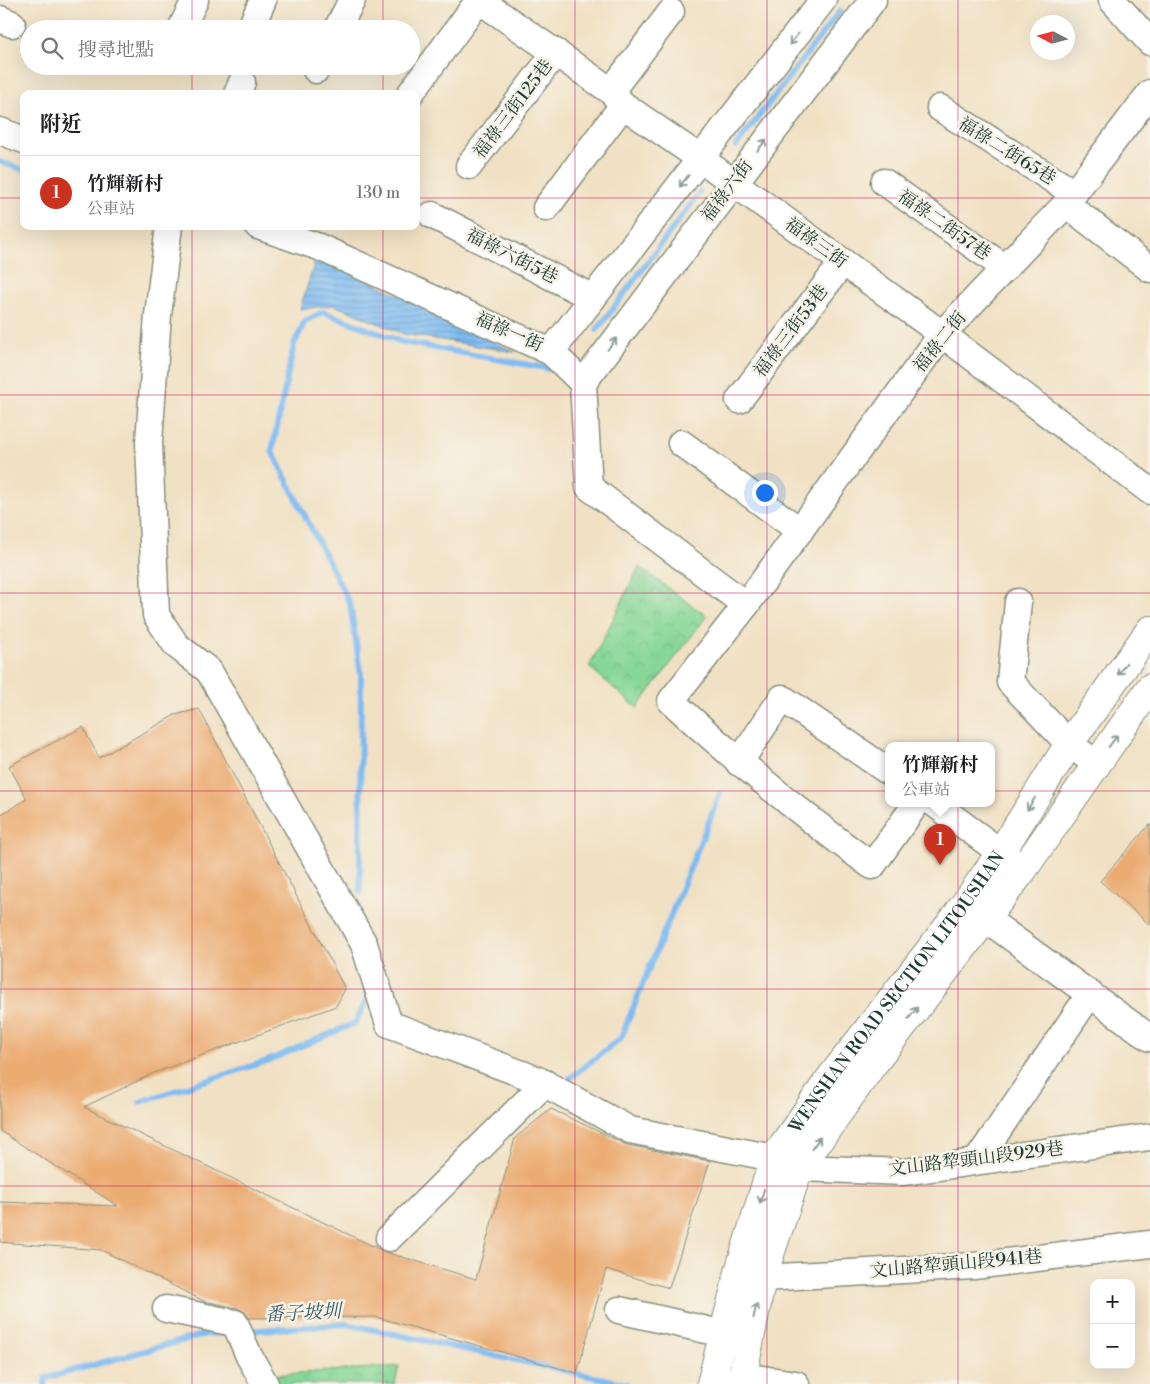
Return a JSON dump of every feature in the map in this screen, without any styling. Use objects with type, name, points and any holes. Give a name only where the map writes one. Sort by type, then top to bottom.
[{"type":"main road","name":"WENSHAN ROAD SECTION LITOUSHAN","points":[[736,1381],[736,1337],[740,1268],[774,1158],[831,1077],[965,904],[1001,852],[1069,744],[1150,630]]},
{"type":"main road","name":"WENSHAN ROAD SECTION LITOUSHAN","points":[[711,1384],[736,1337],[762,1278],[799,1168],[871,1067],[1023,870],[1150,688]]},
{"type":"street","points":[[185,20],[195,0]]},
{"type":"street","points":[[254,20],[263,0]]},
{"type":"street","points":[[342,20],[352,0]]},
{"type":"street","points":[[413,90],[479,0]]},
{"type":"street","name":"福祿三街","points":[[479,0],[556,52],[942,334],[1150,491]]},
{"type":"street","points":[[551,352],[824,0]]},
{"type":"street","name":"福祿六街","points":[[583,384],[733,183],[874,0]]},
{"type":"street","points":[[1112,0],[1150,42]]},
{"type":"street","points":[[546,208],[671,12]]},
{"type":"street","name":"福祿三街125巷","points":[[469,166],[556,52]]},
{"type":"street","name":"福祿二街","points":[[739,762],[671,700],[746,605],[942,334],[1070,199],[1150,93]]},
{"type":"street","name":"福祿二街65巷","points":[[940,108],[1070,199],[1150,268]]},
{"type":"street","points":[[0,132],[20,139]]},
{"type":"street","name":"福祿二街57巷","points":[[884,182],[1005,268]]},
{"type":"street","name":"福祿六街5巷","points":[[432,215],[593,298]]},
{"type":"street","name":"文山路犂頭山段929巷","points":[[169,230],[158,315],[149,442],[156,615],[176,645],[209,670],[364,944],[389,1024],[545,1083],[630,1130],[774,1158],[799,1168],[904,1172],[1150,1137]]},
{"type":"street","name":"福祿一街","points":[[270,230],[319,247],[551,352],[583,384]]},
{"type":"street","name":"福祿三街53巷","points":[[739,400],[843,262]]},
{"type":"street","points":[[583,384],[589,487],[746,605]]},
{"type":"street","points":[[681,443],[800,531]]},
{"type":"street","points":[[1018,602],[1010,682],[1069,744],[1097,764]]},
{"type":"street","points":[[885,769],[782,698],[739,762],[802,815],[872,866],[914,807]]},
{"type":"street","points":[[938,807],[1023,870]]},
{"type":"street","points":[[965,904],[987,918],[1150,1038]]},
{"type":"street","points":[[977,1161],[1090,994]]},
{"type":"street","points":[[389,1238],[545,1083]]},
{"type":"street","name":"文山路犂頭山段941巷","points":[[762,1278],[974,1266],[1150,1244]]},
{"type":"street","points":[[166,1309],[235,1323],[249,1356],[265,1384]]},
{"type":"street","points":[[619,1310],[736,1337]]},
{"type":"street","points":[[736,1381],[796,1384]]},
{"type":"green space","points":[[639,567],[707,616],[637,708],[589,667]]},
{"type":"green space","points":[[399,1366],[395,1384],[262,1384],[257,1376]]},
{"type":"water","points":[[317,255],[515,352],[404,334],[334,305],[300,309]]},
{"type":"building","points":[[199,709],[345,989],[336,1006],[154,1073],[84,1107],[385,1252],[476,1279],[515,1138],[551,1109],[627,1145],[710,1161],[669,1288],[606,1269],[577,1373],[376,1317],[249,1318],[245,1312],[238,1308],[204,1301],[101,1250],[0,1242],[0,1202],[118,1206],[0,1131],[0,815],[27,799],[9,766],[83,727],[99,758],[175,715]]},
{"type":"building","points":[[1150,824],[1150,925],[1100,881]]},
{"type":"waterway","points":[[736,146],[840,11]]},
{"type":"waterway","points":[[0,162],[20,169]]},
{"type":"waterway","points":[[597,330],[700,192]]},
{"type":"waterway","points":[[360,892],[361,675],[350,604],[272,451],[294,344],[305,321],[323,312],[402,342],[551,369]]},
{"type":"waterway","points":[[570,1078],[621,1038],[720,794]]},
{"type":"waterway","points":[[140,1102],[267,1061],[355,1023],[368,998],[366,992]]},
{"type":"waterway","name":"番子坡圳","points":[[245,1331],[347,1324],[627,1384]]},
{"type":"waterway","name":"番子坡圳","points":[[45,1384],[46,1378],[206,1334],[228,1333]]},
{"type":"place","name":"竹輝新村","points":[[940,865]]}]
